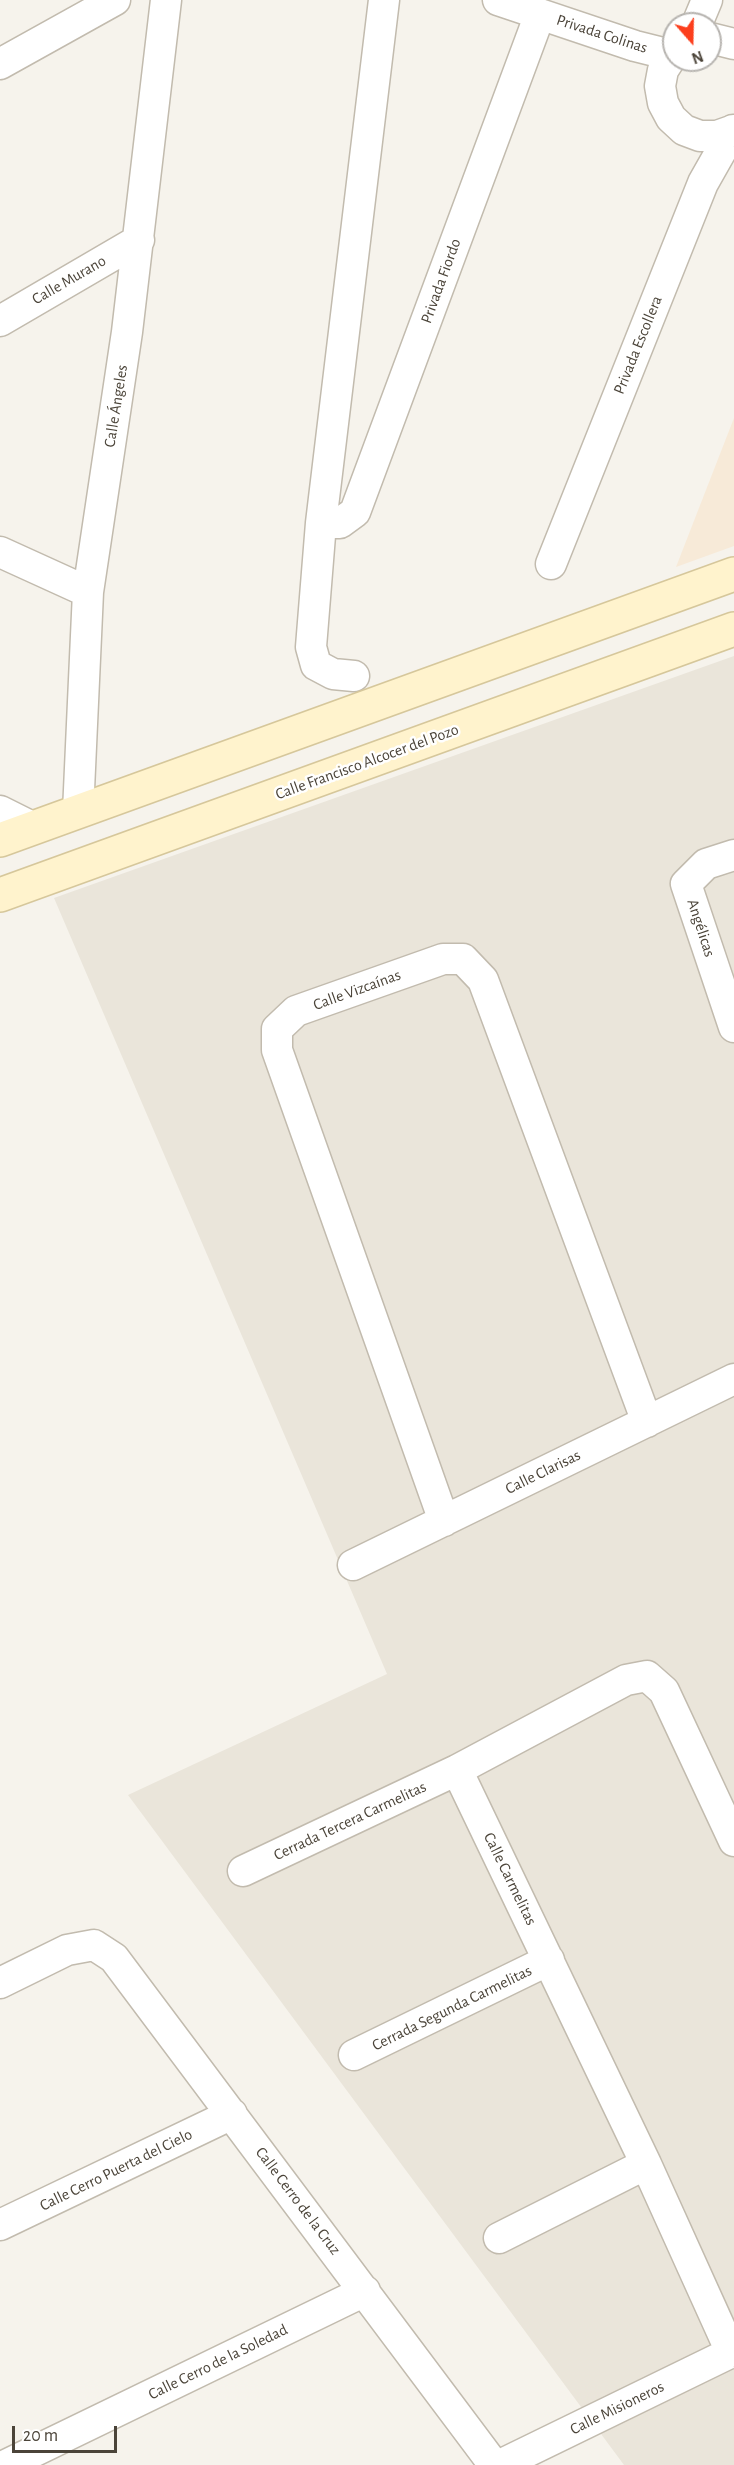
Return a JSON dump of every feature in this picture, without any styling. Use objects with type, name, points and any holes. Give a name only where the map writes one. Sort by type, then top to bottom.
[{"type":"street","points":[[0,64],[115,0]]},
{"type":"street","name":"Calle Ángeles","points":[[78,812],[88,592],[139,240],[166,0]]},
{"type":"street","points":[[354,676],[333,674],[316,665],[312,656],[321,523],[384,0]]},
{"type":"street","name":"Privada Colinas","points":[[498,0],[662,51]]},
{"type":"street","name":"Privada Fiordo","points":[[321,523],[340,523],[355,512],[540,14]]},
{"type":"street","points":[[663,72],[660,87],[663,104],[671,118],[684,130],[700,136],[717,136],[733,130]]},
{"type":"street","name":"Privada Escollera","points":[[551,564],[703,183],[733,130]]},
{"type":"street","name":"Calle Murano","points":[[0,321],[139,240]]},
{"type":"street","points":[[0,552],[88,592]]},
{"type":"street","points":[[0,840],[734,574]]},
{"type":"street","name":"Calle Francisco Alcocer del Pozo","points":[[0,895],[734,629]]},
{"type":"street","points":[[0,811],[34,828]]},
{"type":"street","name":"Angélicas","points":[[734,855],[706,864],[686,884],[734,1027]]},
{"type":"street","name":"Calle Vizcaínas","points":[[444,1521],[277,1050],[277,1029],[296,1011],[443,959],[463,960],[483,980],[647,1422]]},
{"type":"street","name":"Calle Clarisas","points":[[353,1566],[734,1379]]},
{"type":"street","points":[[457,1770],[626,1680],[647,1676],[664,1690],[734,1841]]},
{"type":"street","name":"Cerrada Tercera Carmelitas","points":[[243,1871],[457,1770]]},
{"type":"street","name":"Calle Carmelitas","points":[[457,1770],[646,2164],[733,2352]]},
{"type":"street","name":"Calle Cerro de la Cruz","points":[[0,1983],[67,1950],[94,1946],[114,1958],[494,2465]]},
{"type":"street","name":"Cerrada Segunda Carmelitas","points":[[354,2055],[549,1960]]},
{"type":"street","name":"Calle Cerro Puerta del Cielo","points":[[0,2225],[232,2114]]},
{"type":"street","points":[[499,2238],[646,2164]]},
{"type":"street","name":"Calle Cerro de la Soledad","points":[[6,2465],[365,2291]]},
{"type":"street","name":"Calle Misioneros","points":[[500,2465],[733,2352]]},
{"type":"shaded area","points":[[734,418],[734,546],[676,567]]},
{"type":"shaded area","points":[[734,656],[734,2465],[624,2465],[128,1795],[387,1674],[54,898]]}]
